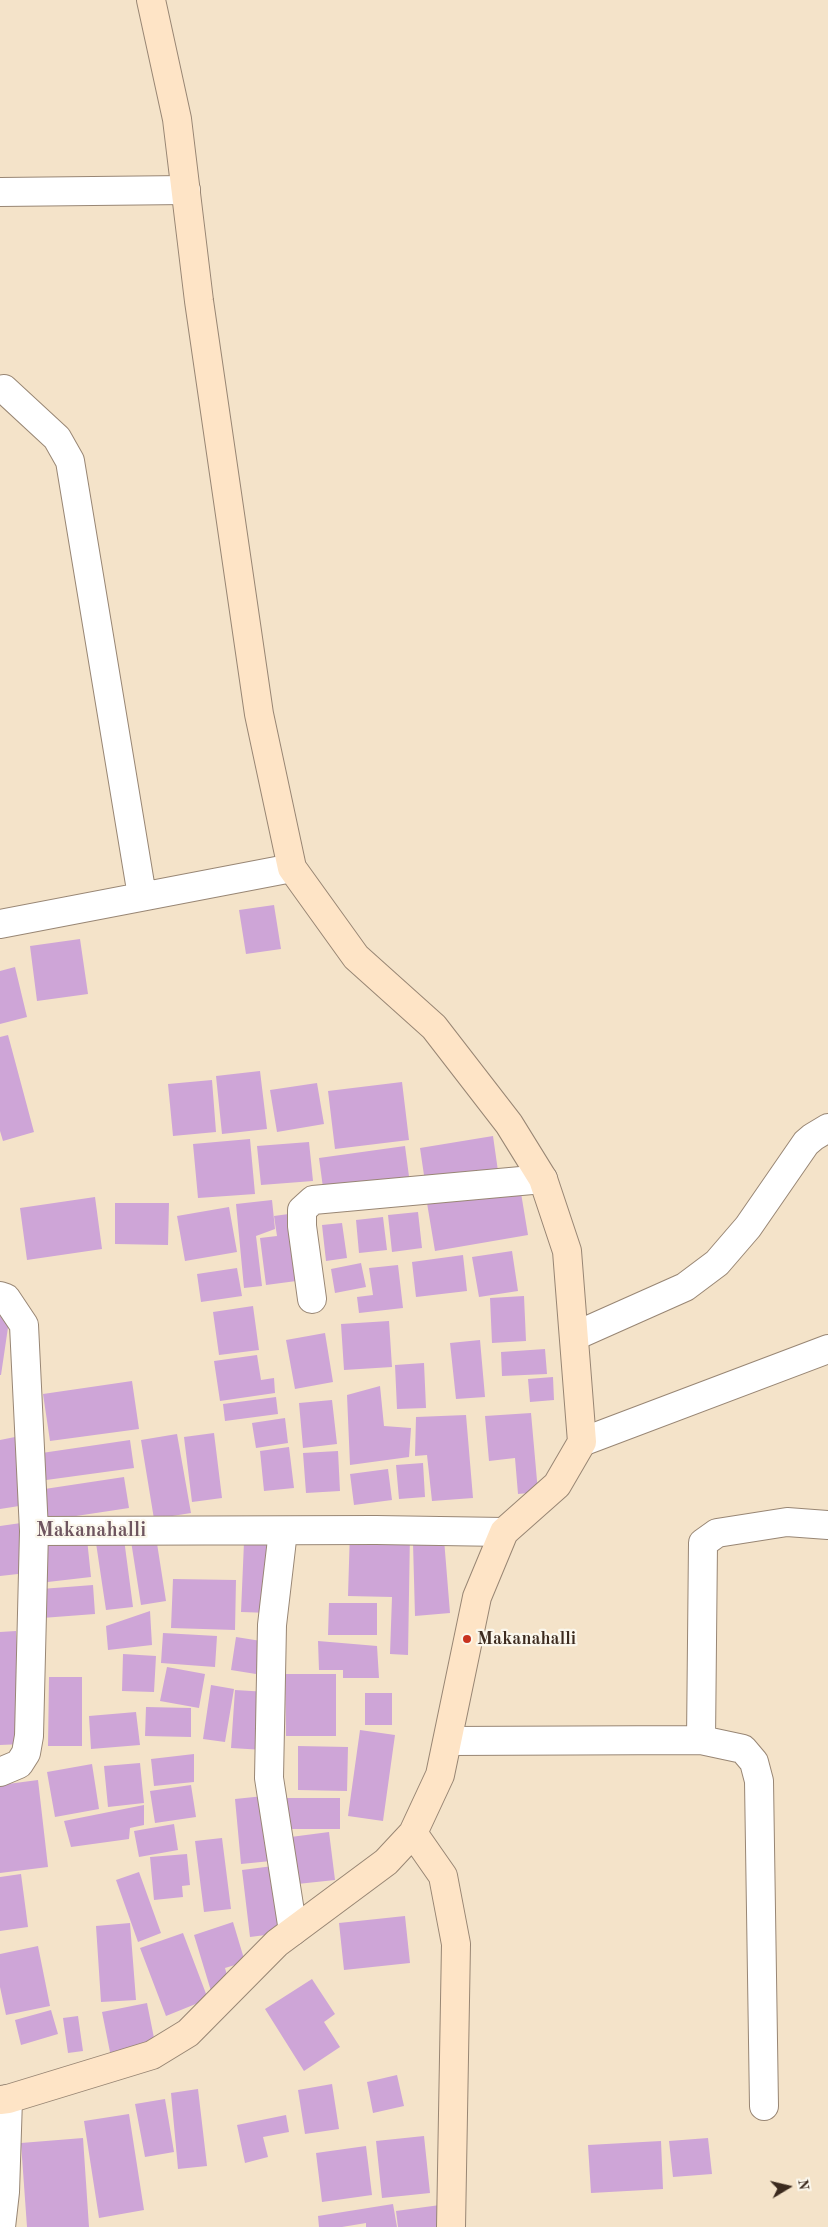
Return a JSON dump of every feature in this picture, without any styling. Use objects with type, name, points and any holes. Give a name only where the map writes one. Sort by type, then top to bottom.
[{"type":"main road","points":[[4,2100],[152,2055],[188,2033],[277,1943],[386,1862],[413,1833],[440,1775],[477,1597],[504,1532],[558,1485],[582,1442],[567,1251],[543,1179],[509,1124],[434,1027],[356,957],[292,868],[259,714],[200,311],[177,119],[151,0]]},
{"type":"main road","points":[[413,1833],[443,1876],[456,1944],[451,2227]]},
{"type":"street","points":[[0,192],[186,190]]},
{"type":"street","points":[[4,389],[57,438],[70,461],[142,896]]},
{"type":"street","points":[[0,924],[292,868]]},
{"type":"street","points":[[575,1336],[685,1287],[717,1263],[748,1227],[806,1144],[813,1137],[828,1128]]},
{"type":"street","points":[[312,1298],[302,1226],[302,1210],[313,1200],[543,1179]]},
{"type":"street","points":[[0,1296],[6,1298],[24,1326],[34,1531],[29,1736],[26,1753],[20,1764],[0,1772]]},
{"type":"street","points":[[582,1442],[828,1349]]},
{"type":"street","points":[[700,1740],[703,1543],[717,1533],[787,1522],[828,1525]]},
{"type":"street","points":[[34,1531],[504,1532]]},
{"type":"street","points":[[284,1531],[272,1625],[269,1778],[293,1931]]},
{"type":"street","points":[[448,1742],[700,1740],[743,1749],[754,1762],[759,1781],[764,2106]]},
{"type":"street","points":[[1,2227],[5,2192],[4,2100]]},
{"type":"building","points":[[274,905],[281,949],[246,954],[239,910]]},
{"type":"building","points":[[80,939],[88,994],[37,1001],[30,946]]},
{"type":"building","points":[[15,967],[27,1017],[0,1024],[0,971]]},
{"type":"building","points":[[8,1035],[34,1132],[3,1141],[0,1131],[0,1037]]},
{"type":"building","points":[[260,1071],[267,1129],[222,1134],[216,1076]]},
{"type":"building","points":[[212,1080],[216,1132],[173,1136],[168,1084]]},
{"type":"building","points":[[402,1082],[409,1140],[335,1149],[328,1091]]},
{"type":"building","points":[[317,1083],[324,1124],[277,1132],[270,1090]]},
{"type":"building","points":[[493,1136],[498,1171],[425,1182],[420,1148]]},
{"type":"building","points":[[250,1139],[255,1194],[198,1198],[193,1144]]},
{"type":"building","points":[[309,1142],[313,1181],[261,1185],[257,1146]]},
{"type":"building","points":[[405,1146],[410,1184],[324,1195],[319,1158]]},
{"type":"building","points":[[520,1187],[528,1235],[435,1251],[427,1203]]},
{"type":"building","points":[[95,1197],[102,1249],[27,1260],[20,1208]]},
{"type":"building","points":[[272,1200],[275,1229],[256,1236],[262,1286],[244,1288],[236,1204]]},
{"type":"building","points":[[115,1203],[169,1203],[168,1245],[115,1244]]},
{"type":"building","points":[[229,1207],[237,1252],[185,1261],[177,1216]]},
{"type":"building","points":[[418,1212],[422,1248],[392,1252],[388,1215]]},
{"type":"building","points":[[296,1213],[304,1280],[266,1285],[260,1238],[277,1236],[274,1216]]},
{"type":"building","points":[[383,1217],[387,1250],[359,1253],[356,1220]]},
{"type":"building","points":[[342,1223],[347,1258],[326,1261],[322,1225]]},
{"type":"building","points":[[512,1251],[518,1291],[479,1297],[472,1257]]},
{"type":"building","points":[[463,1255],[467,1291],[416,1297],[412,1262]]},
{"type":"building","points":[[361,1263],[366,1287],[335,1293],[331,1269]]},
{"type":"building","points":[[398,1265],[403,1308],[359,1313],[357,1297],[373,1295],[369,1268]]},
{"type":"building","points":[[237,1268],[242,1296],[201,1302],[197,1274]]},
{"type":"building","points":[[524,1296],[526,1341],[492,1343],[490,1298]]},
{"type":"building","points":[[253,1306],[259,1350],[219,1355],[213,1312]]},
{"type":"building","points":[[0,1313],[10,1314],[1,1375],[0,1375]]},
{"type":"building","points":[[389,1321],[392,1367],[344,1370],[341,1324]]},
{"type":"building","points":[[325,1333],[333,1382],[295,1389],[286,1340]]},
{"type":"building","points":[[480,1340],[485,1397],[456,1399],[450,1343]]},
{"type":"building","points":[[545,1349],[547,1374],[502,1376],[501,1352]]},
{"type":"building","points":[[257,1355],[261,1380],[274,1378],[275,1393],[220,1401],[214,1361]]},
{"type":"building","points":[[424,1363],[426,1408],[397,1409],[395,1365]]},
{"type":"building","points":[[553,1377],[554,1400],[530,1402],[528,1379]]},
{"type":"building","points":[[132,1381],[139,1429],[50,1441],[43,1394]]},
{"type":"building","points":[[380,1386],[384,1426],[411,1428],[409,1457],[350,1465],[347,1395]]},
{"type":"building","points":[[276,1397],[278,1414],[225,1421],[223,1404]]},
{"type":"building","points":[[332,1400],[337,1444],[303,1448],[299,1403]]},
{"type":"building","points":[[531,1413],[538,1492],[518,1494],[515,1458],[489,1461],[485,1416]]},
{"type":"building","points":[[466,1415],[473,1498],[432,1501],[427,1455],[415,1456],[416,1417]]},
{"type":"building","points":[[285,1418],[288,1443],[256,1448],[252,1423]]},
{"type":"building","points":[[214,1433],[222,1498],[192,1502],[184,1437]]},
{"type":"building","points":[[177,1434],[191,1513],[154,1519],[141,1440]]},
{"type":"building","points":[[20,1436],[32,1504],[0,1509],[0,1440]]},
{"type":"building","points":[[130,1440],[134,1468],[39,1481],[35,1454]]},
{"type":"building","points":[[289,1447],[294,1488],[264,1491],[260,1451]]},
{"type":"building","points":[[338,1451],[340,1491],[306,1493],[303,1453]]},
{"type":"building","points":[[423,1463],[425,1497],[399,1499],[396,1465]]},
{"type":"building","points":[[388,1469],[392,1500],[354,1505],[350,1474]]},
{"type":"building","points":[[124,1477],[129,1508],[43,1521],[38,1490]]},
{"type":"building","points":[[21,1523],[27,1573],[0,1576],[0,1526]]},
{"type":"building","points":[[350,1530],[410,1532],[408,1655],[390,1654],[392,1597],[348,1596]]},
{"type":"building","points":[[156,1537],[166,1601],[141,1605],[131,1541]]},
{"type":"building","points":[[87,1539],[91,1577],[39,1583],[35,1545]]},
{"type":"building","points":[[124,1539],[133,1607],[106,1610],[96,1543]]},
{"type":"building","points":[[444,1539],[450,1613],[415,1616],[413,1543]]},
{"type":"building","points":[[244,1542],[274,1544],[271,1613],[241,1612]]},
{"type":"building","points":[[173,1579],[236,1580],[235,1630],[171,1628]]},
{"type":"building","points":[[93,1585],[95,1614],[42,1618],[41,1589]]},
{"type":"building","points":[[329,1603],[377,1603],[377,1635],[328,1635]]},
{"type":"building","points":[[150,1611],[152,1645],[108,1650],[106,1626]]},
{"type":"building","points":[[16,1631],[23,1744],[0,1745],[0,1632]]},
{"type":"building","points":[[163,1633],[217,1636],[215,1667],[161,1663]]},
{"type":"building","points":[[236,1637],[261,1641],[256,1674],[231,1670]]},
{"type":"building","points":[[318,1641],[377,1646],[379,1678],[343,1678],[343,1670],[319,1670]]},
{"type":"building","points":[[123,1654],[156,1656],[154,1692],[122,1691]]},
{"type":"building","points":[[167,1667],[205,1674],[199,1708],[160,1701]]},
{"type":"building","points":[[285,1674],[336,1674],[336,1736],[286,1736]]},
{"type":"building","points":[[49,1677],[82,1677],[82,1746],[48,1746]]},
{"type":"building","points":[[211,1685],[234,1689],[225,1742],[203,1739]]},
{"type":"building","points":[[235,1690],[268,1692],[264,1750],[231,1748]]},
{"type":"building","points":[[365,1693],[392,1693],[392,1725],[365,1725]]},
{"type":"building","points":[[146,1707],[191,1708],[191,1737],[145,1736]]},
{"type":"building","points":[[136,1712],[140,1745],[91,1749],[89,1716]]},
{"type":"building","points":[[360,1730],[395,1735],[383,1821],[348,1816]]},
{"type":"building","points":[[298,1746],[348,1747],[347,1791],[298,1790]]},
{"type":"building","points":[[194,1754],[194,1782],[154,1786],[151,1759]]},
{"type":"building","points":[[140,1763],[144,1803],[108,1807],[104,1766]]},
{"type":"building","points":[[92,1764],[99,1809],[55,1817],[47,1772]]},
{"type":"building","points":[[38,1780],[48,1867],[0,1873],[0,1785]]},
{"type":"building","points":[[191,1785],[196,1817],[155,1823],[150,1791]]},
{"type":"building","points":[[264,1796],[271,1861],[241,1864],[235,1799]]},
{"type":"building","points":[[285,1798],[340,1798],[340,1829],[285,1829]]},
{"type":"building","points":[[144,1805],[144,1825],[130,1828],[129,1839],[71,1847],[64,1821]]},
{"type":"building","points":[[174,1824],[178,1850],[139,1857],[134,1831]]},
{"type":"building","points":[[329,1832],[335,1880],[288,1885],[283,1838]]},
{"type":"building","points":[[222,1838],[231,1909],[204,1912],[195,1841]]},
{"type":"building","points":[[187,1854],[190,1885],[182,1886],[183,1897],[154,1900],[150,1857]]},
{"type":"building","points":[[273,1866],[281,1933],[250,1937],[242,1870]]},
{"type":"building","points":[[139,1872],[161,1933],[138,1942],[116,1880]]},
{"type":"building","points":[[21,1874],[28,1927],[0,1931],[0,1877]]},
{"type":"building","points":[[405,1916],[410,1963],[344,1970],[339,1923]]},
{"type":"building","points":[[233,1922],[245,1962],[225,1968],[230,1986],[211,1991],[194,1935]]},
{"type":"building","points":[[130,1923],[136,2000],[101,2002],[96,1926]]},
{"type":"building","points":[[183,1933],[208,1999],[166,2016],[140,1948]]},
{"type":"building","points":[[38,1946],[50,2006],[6,2015],[0,1987],[0,1954]]},
{"type":"building","points":[[312,1979],[335,2014],[324,2022],[340,2047],[304,2071],[265,2009]]},
{"type":"building","points":[[147,2003],[156,2048],[111,2057],[102,2012]]},
{"type":"building","points":[[51,2010],[58,2034],[21,2045],[15,2020]]},
{"type":"building","points":[[78,2016],[83,2051],[68,2053],[63,2018]]},
{"type":"building","points":[[397,2075],[404,2106],[373,2113],[367,2082]]},
{"type":"building","points":[[332,2084],[339,2129],[305,2134],[298,2090]]},
{"type":"building","points":[[198,2089],[207,2166],[178,2169],[171,2093]]},
{"type":"building","points":[[165,2099],[174,2152],[145,2157],[135,2104]]},
{"type":"building","points":[[129,2114],[144,2210],[99,2218],[84,2121]]},
{"type":"building","points":[[286,2115],[289,2132],[263,2137],[268,2157],[245,2163],[237,2125]]},
{"type":"building","points":[[424,2136],[430,2193],[382,2198],[376,2141]]},
{"type":"building","points":[[83,2138],[89,2227],[27,2227],[21,2143]]},
{"type":"building","points":[[708,2138],[712,2174],[673,2177],[669,2141]]},
{"type":"building","points":[[661,2141],[663,2189],[591,2193],[588,2145]]},
{"type":"building","points":[[366,2146],[372,2195],[322,2202],[316,2153]]},
{"type":"building","points":[[393,2204],[397,2227],[366,2227],[366,2223],[342,2227],[319,2227],[318,2216]]},
{"type":"building","points":[[440,2205],[443,2227],[398,2227],[396,2211]]},
{"type":"place","name":"Makanahalli","points":[[467,1639]]},
{"type":"district","name":"Makanahalli","points":[[91,1531]]}]
